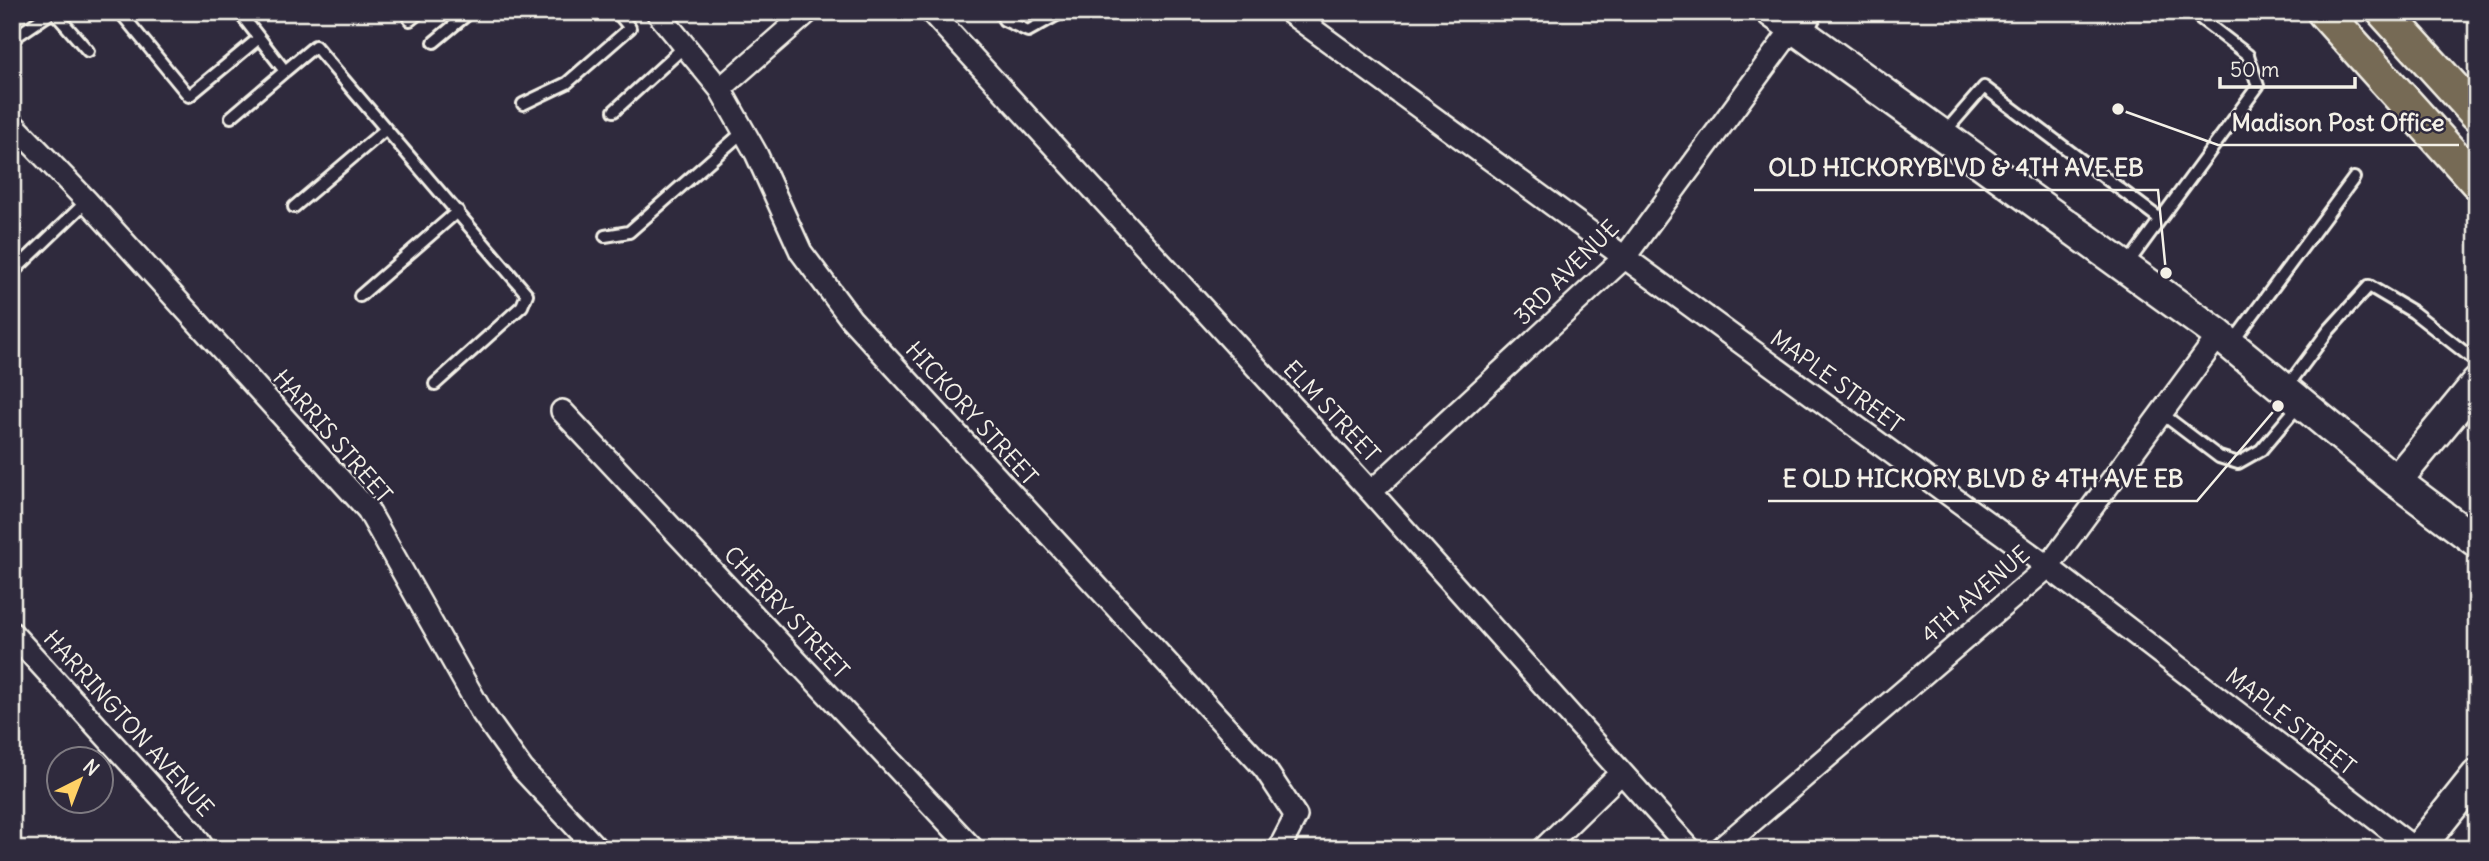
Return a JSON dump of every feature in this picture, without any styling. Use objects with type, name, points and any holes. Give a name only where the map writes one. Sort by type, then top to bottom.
[{"type":"main road","points":[[2324,12],[2477,182]]},
{"type":"main road","points":[[2384,12],[2477,114]]},
{"type":"street","name":"HICKORY STREET","points":[[657,12],[720,89],[756,153],[801,252],[851,319],[1265,769],[1296,816],[1279,849]]},
{"type":"street","points":[[720,89],[808,12]]},
{"type":"street","name":"ELM STREET","points":[[930,12],[1371,492],[1690,849]]},
{"type":"street","name":"MAPLE STREET","points":[[1289,12],[2048,567],[2416,849]]},
{"type":"street","points":[[1797,22],[1942,135],[2225,340],[2396,481],[2477,542]]},
{"type":"street","name":"3RD AVENUE","points":[[1371,492],[1624,258],[1797,22]]},
{"type":"street","name":"HARRIS STREET","points":[[12,123],[87,201],[368,510],[481,711],[523,770],[597,849]]},
{"type":"street","name":"4TH AVENUE","points":[[1720,849],[2048,567],[2161,414],[2225,340]]},
{"type":"street","points":[[2396,481],[2477,383]]},
{"type":"street","name":"CHERRY STREET","points":[[562,411],[973,849]]},
{"type":"street","name":"HARRINGTON AVENUE","points":[[12,633],[192,831],[204,849]]},
{"type":"street","points":[[1543,849],[1621,773]]},
{"type":"street","points":[[2416,849],[2477,775]]},
{"type":"lane","points":[[12,39],[53,12],[88,51]]},
{"type":"lane","points":[[120,12],[189,96],[259,38]]},
{"type":"lane","points":[[239,12],[285,71]]},
{"type":"lane","points":[[410,20],[420,12]]},
{"type":"lane","points":[[434,42],[470,12]]},
{"type":"lane","points":[[523,104],[567,83],[630,28],[617,12]]},
{"type":"lane","points":[[1000,12],[1004,20],[1028,31],[1062,12]]},
{"type":"lane","points":[[2125,267],[2258,86],[2248,55],[2192,12]]},
{"type":"lane","points":[[231,117],[315,46],[527,294],[522,306],[435,384]]},
{"type":"lane","points":[[614,111],[685,46]]},
{"type":"lane","points":[[1942,135],[1984,87],[2160,219]]},
{"type":"lane","points":[[294,207],[386,129]]},
{"type":"lane","points":[[605,236],[629,232],[744,131]]},
{"type":"lane","points":[[2225,340],[2354,178]]},
{"type":"lane","points":[[12,273],[87,201]]},
{"type":"lane","points":[[360,296],[458,211]]},
{"type":"lane","points":[[2161,414],[2219,457],[2238,463],[2261,450],[2329,330],[2369,286],[2413,312],[2477,362]]},
{"type":"place","name":"Madison Post Office","points":[[2118,109]]},
{"type":"place","name":"OLD HICKORYBLVD & 4TH AVE EB","points":[[2166,273]]},
{"type":"place","name":"E OLD HICKORY BLVD & 4TH AVE EB","points":[[2278,406]]}]
